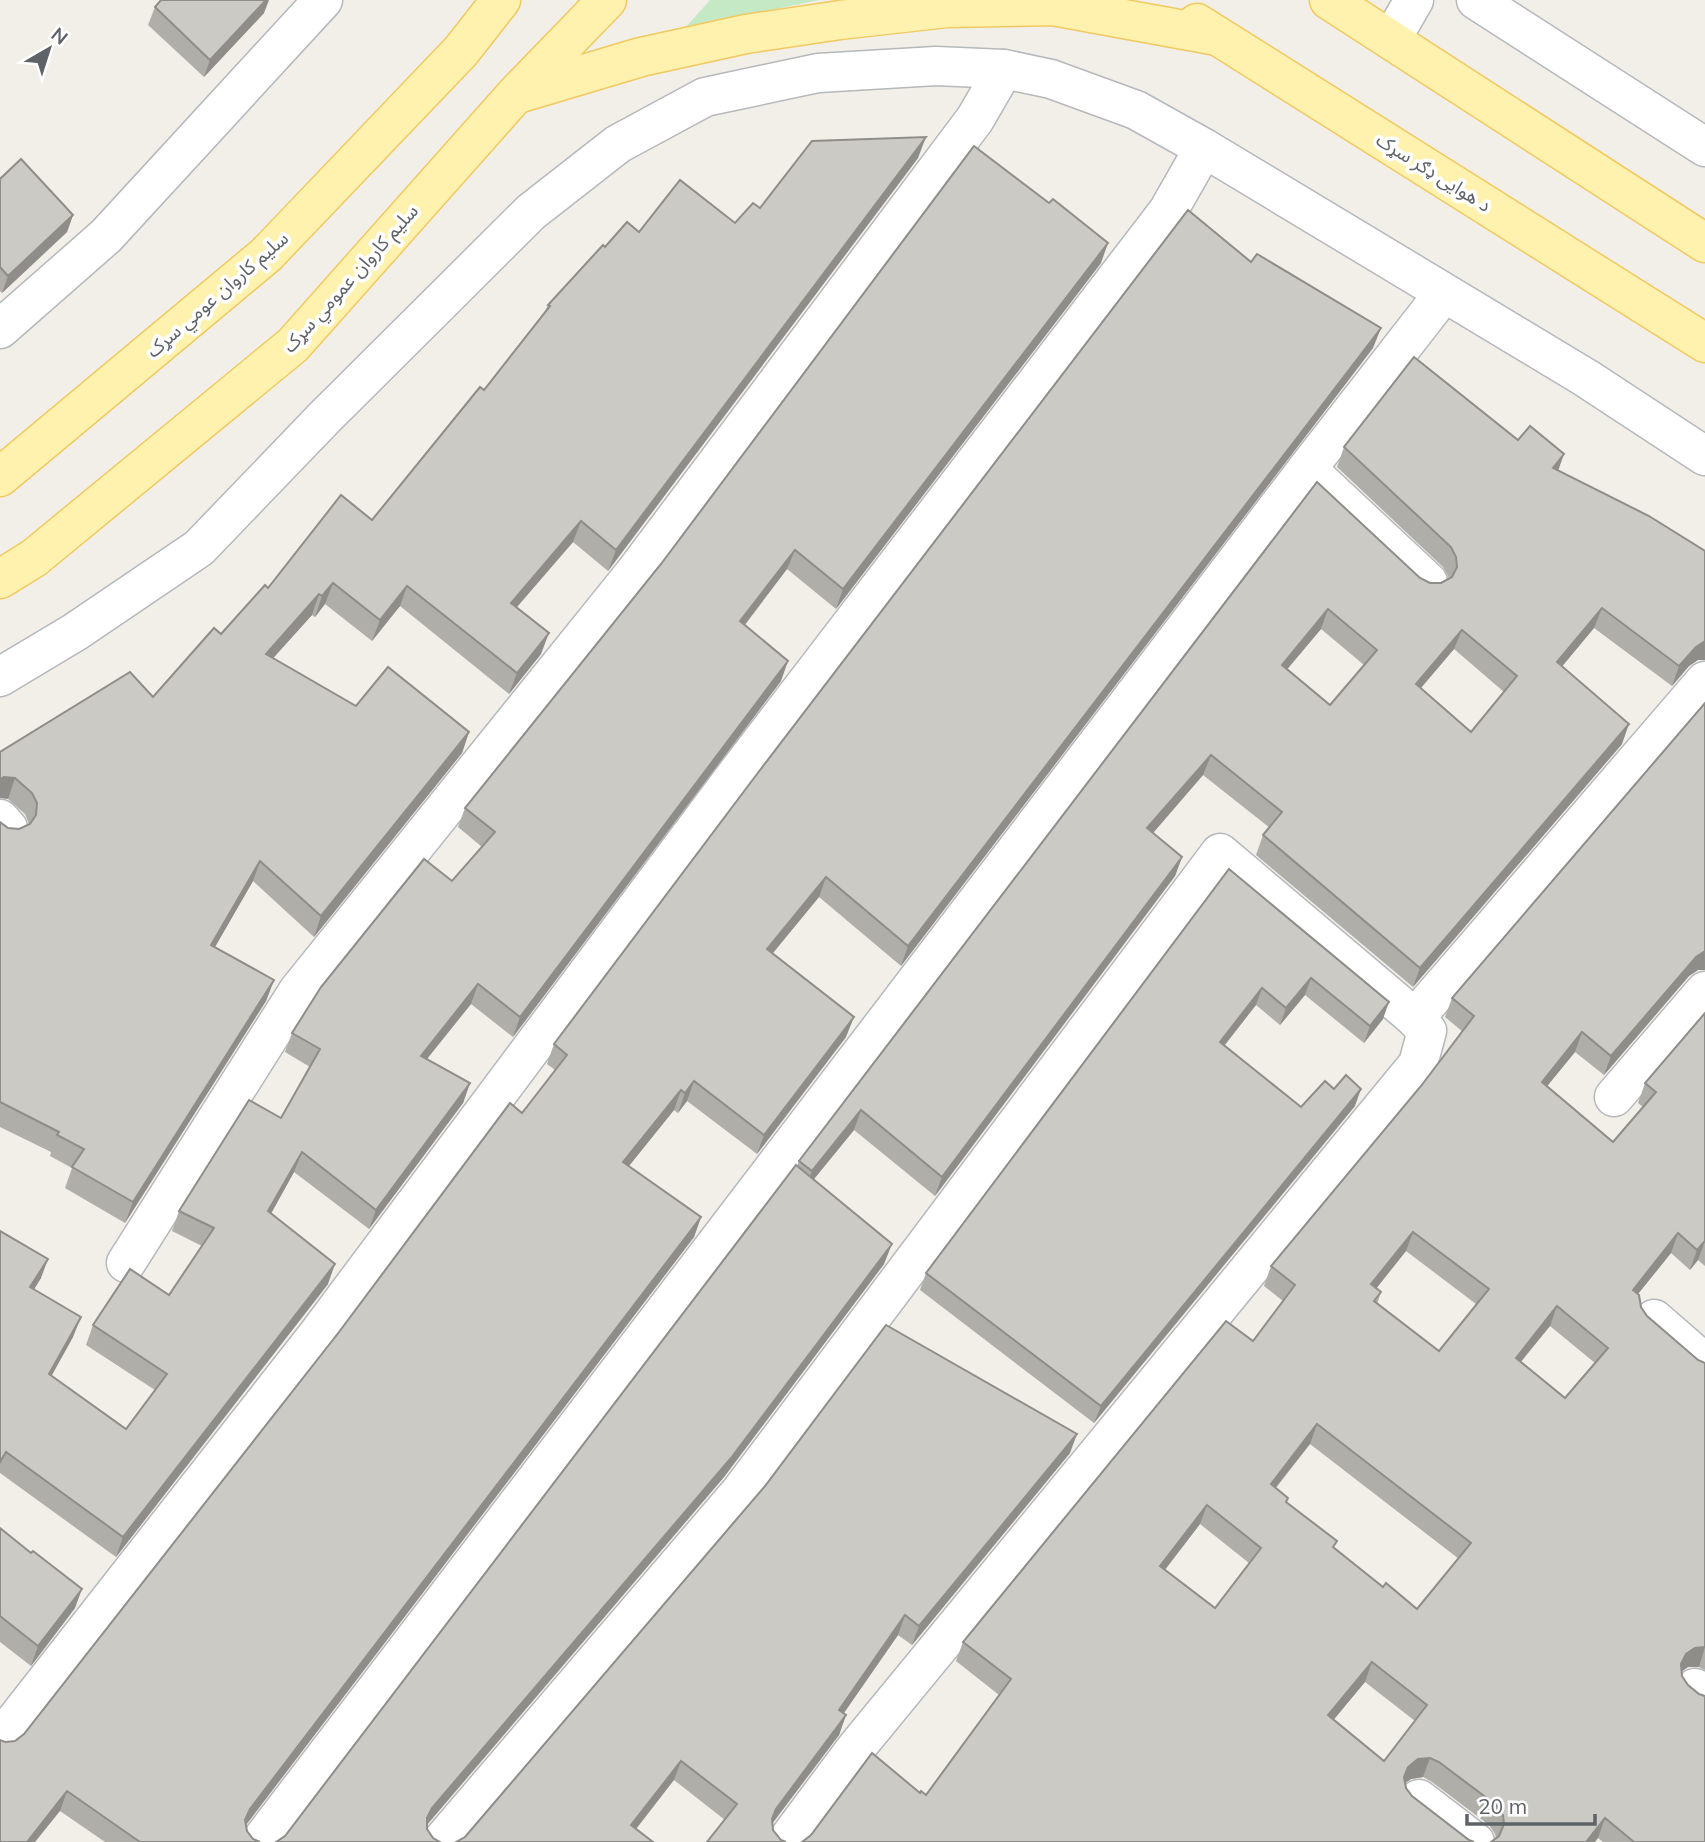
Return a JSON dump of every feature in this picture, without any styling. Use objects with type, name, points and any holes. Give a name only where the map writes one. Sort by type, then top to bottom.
[{"type":"main road","name":"سلیم کاروان عمومي سړک","points":[[0,579],[34,558],[293,345],[515,95],[607,0]]},
{"type":"main road","name":"د هوایی ډګر سړک","points":[[1163,0],[1705,343]]},
{"type":"main road","points":[[1329,0],[1705,243]]},
{"type":"main road","name":"سلیم کاروان عومي سړک","points":[[0,477],[267,256],[461,51],[493,5]]},
{"type":"main road","points":[[515,95],[641,57],[746,34],[947,8],[1053,6],[1217,36]]},
{"type":"street","points":[[0,329],[106,236],[323,0]]},
{"type":"street","points":[[1391,40],[1415,0]]},
{"type":"street","points":[[1476,0],[1705,147]]},
{"type":"street","points":[[0,677],[75,632],[199,548],[324,418],[531,212],[618,144],[705,97],[818,73],[936,66],[1004,69],[1051,79],[1136,110],[1204,148],[1586,378],[1705,456]]},
{"type":"street","points":[[126,1263],[298,991],[636,571],[975,119],[1004,69]]},
{"type":"street","points":[[0,1740],[315,1338],[724,791],[1168,211],[1204,148]]},
{"type":"street","points":[[260,1842],[1444,293]]},
{"type":"street","points":[[1307,470],[1428,582]]},
{"type":"street","points":[[1415,1018],[1705,681]]},
{"type":"street","points":[[441,1842],[741,1491],[1220,853],[1415,1018],[1427,1031],[1418,1064],[856,1748],[786,1842]]},
{"type":"street","points":[[1614,1097],[1705,991]]},
{"type":"street","points":[[1654,1319],[1705,1363]]},
{"type":"street","points":[[1419,1799],[1475,1842]]},
{"type":"green space","points":[[710,0],[820,0],[686,27]]},
{"type":"building","points":[[161,0],[266,0],[210,60],[155,7]]},
{"type":"building","points":[[926,137],[616,550],[581,521],[511,603],[549,633],[517,673],[407,586],[380,620],[333,583],[322,596],[319,594],[266,654],[356,706],[388,667],[469,732],[321,916],[260,861],[211,945],[274,980],[133,1202],[72,1167],[84,1149],[57,1135],[59,1132],[0,1102],[0,822],[8,828],[19,829],[30,824],[36,815],[37,803],[32,793],[15,778],[0,779],[0,752],[130,672],[153,697],[214,628],[221,634],[265,585],[268,588],[341,495],[372,520],[480,387],[484,390],[550,306],[548,305],[627,222],[639,232],[680,180],[735,223],[753,203],[760,208],[812,141]]},
{"type":"building","points":[[974,146],[1049,203],[1053,199],[1108,243],[843,589],[795,550],[740,621],[788,661],[520,1017],[478,984],[421,1056],[470,1083],[376,1210],[302,1152],[268,1211],[335,1264],[123,1537],[6,1452],[0,1462],[0,1231],[48,1259],[30,1287],[81,1317],[49,1374],[126,1429],[167,1374],[93,1325],[130,1269],[169,1295],[214,1228],[179,1211],[249,1100],[281,1118],[320,1049],[292,1033],[321,987],[424,859],[452,881],[495,832],[465,808],[661,564]]},
{"type":"building","points":[[21,159],[73,215],[8,276],[0,267],[0,179]]},
{"type":"building","points":[[1188,210],[1251,262],[1257,254],[1381,328],[908,946],[826,877],[767,949],[854,1017],[764,1135],[694,1081],[685,1093],[681,1090],[623,1162],[701,1217],[250,1809],[245,1820],[247,1831],[253,1839],[260,1842],[140,1842],[67,1791],[27,1842],[0,1842],[0,1740],[15,1741],[24,1734],[339,1332],[510,1103],[522,1113],[567,1055],[554,1044]]},
{"type":"building","points":[[1414,357],[1518,440],[1530,426],[1564,454],[1553,468],[1649,516],[1705,551],[1705,641],[1679,666],[1602,608],[1557,662],[1629,724],[1420,968],[1263,835],[1282,812],[1211,755],[1147,828],[1182,857],[942,1177],[861,1110],[812,1171],[799,1161],[1317,482],[1420,578],[1430,583],[1441,583],[1452,577],[1457,567],[1451,547],[1344,447]],"holes":[[[1328,609],[1377,650],[1330,705],[1282,665]],[[1462,630],[1517,676],[1471,732],[1416,684]]]},
{"type":"building","points":[[1705,703],[1705,951],[1696,957],[1611,1056],[1582,1032],[1542,1082],[1613,1142],[1656,1092],[1645,1083],[1705,1013],[1705,1241],[1697,1250],[1678,1233],[1633,1290],[1639,1295],[1641,1307],[1647,1316],[1705,1363],[1705,1647],[1695,1648],[1686,1654],[1681,1664],[1682,1676],[1688,1685],[1705,1696],[1705,1842],[1634,1842],[1605,1818],[1586,1842],[1491,1842],[1499,1836],[1504,1824],[1503,1815],[1496,1805],[1430,1758],[1418,1759],[1408,1767],[1404,1777],[1406,1788],[1412,1796],[1474,1842],[802,1842],[811,1835],[872,1753],[920,1793],[921,1791],[926,1795],[1011,1679],[963,1642],[1226,1321],[1253,1341],[1295,1285],[1271,1266],[1421,1086],[1474,1016],[1452,998]],"holes":[[[1413,1232],[1489,1289],[1439,1351],[1374,1301],[1381,1292],[1371,1284]],[[1557,1306],[1608,1348],[1565,1398],[1516,1358]],[[1317,1424],[1471,1543],[1417,1609],[1386,1583],[1383,1587],[1333,1547],[1337,1541],[1286,1502],[1288,1498],[1271,1484]],[[1207,1505],[1261,1548],[1215,1608],[1160,1566]],[[1372,1662],[1427,1705],[1384,1761],[1328,1715]]]},
{"type":"building","points":[[1229,869],[1389,1002],[1370,1026],[1311,978],[1286,1008],[1262,988],[1220,1042],[1301,1107],[1325,1081],[1334,1089],[1346,1075],[1361,1089],[1101,1406],[926,1273]]},
{"type":"building","points":[[796,1165],[892,1244],[731,1458],[432,1808],[427,1818],[427,1829],[433,1838],[440,1842],[276,1842],[285,1836]]},
{"type":"building","points":[[886,1325],[1077,1434],[919,1626],[905,1615],[839,1710],[846,1715],[776,1809],[772,1819],[773,1830],[786,1842],[707,1842],[737,1804],[681,1761],[631,1825],[653,1842],[456,1842],[465,1837],[765,1486]]},
{"type":"building","points":[[0,1528],[82,1589],[38,1646],[0,1616]]}]
